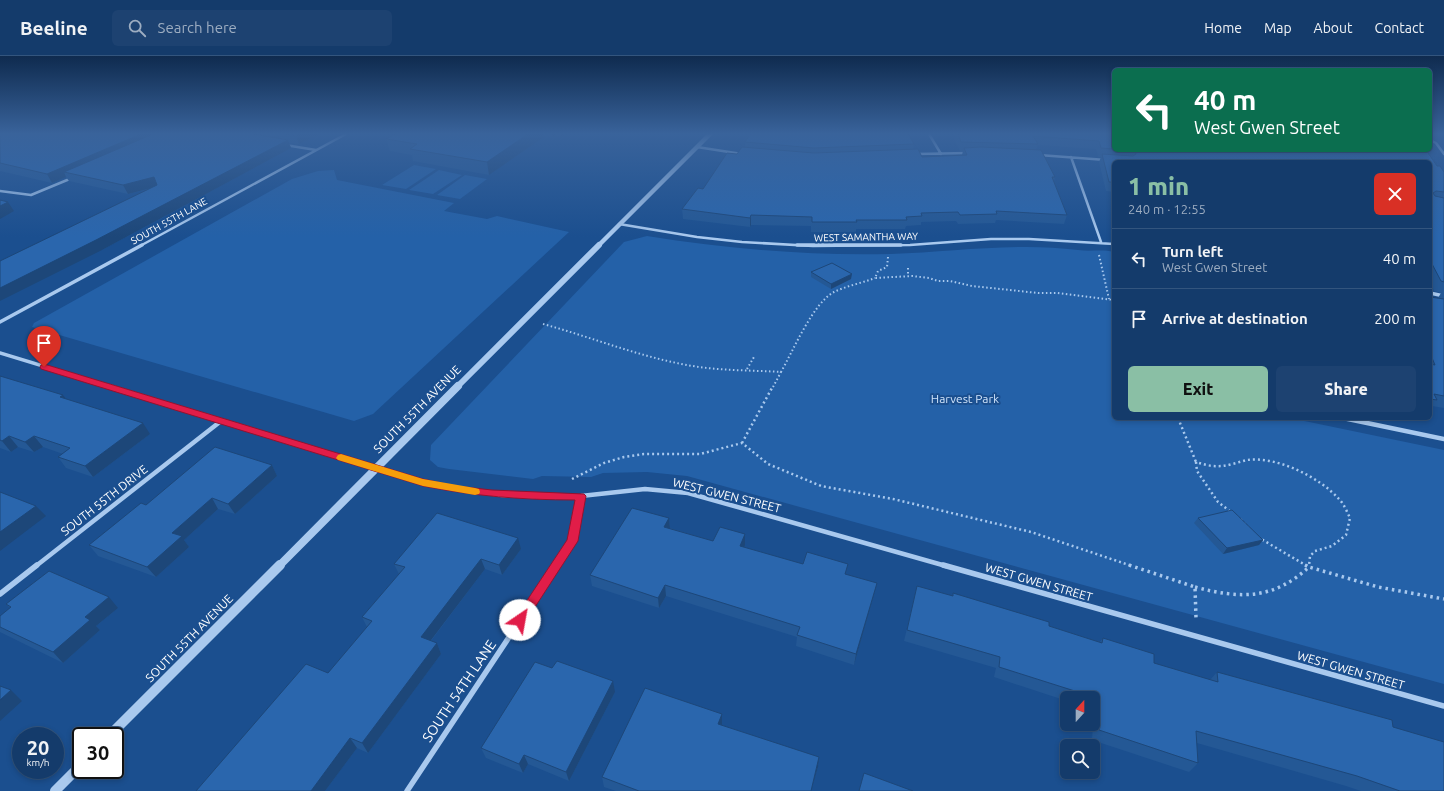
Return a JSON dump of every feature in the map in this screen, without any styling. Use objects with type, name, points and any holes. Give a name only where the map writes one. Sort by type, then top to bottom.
[{"type":"street","name":"SOUTH 55TH LANE","points":[[0,322],[282,168]]},
{"type":"street","name":"SOUTH 55TH AVENUE","points":[[119,727],[675,168]]},
{"type":"street","points":[[1075,168],[1101,242]]},
{"type":"street","points":[[0,191],[31,195],[77,175]]},
{"type":"street","name":"WEST SAMANTHA WAY","points":[[619,224],[697,237],[742,242],[813,246],[910,245],[991,239],[1029,239],[1112,244]]},
{"type":"street","points":[[1432,294],[1444,296]]},
{"type":"street","name":"WEST GWEN STREET","points":[[0,353],[423,483],[456,489],[537,496],[580,496],[644,489],[659,489],[688,493],[1444,706]]},
{"type":"street","points":[[1353,420],[1444,439]]},
{"type":"street","name":"SOUTH 55TH DRIVE","points":[[0,594],[221,421]]},
{"type":"street","name":"SOUTH 54TH LANE","points":[[407,791],[573,541],[580,496]]},
{"type":"street","points":[[55,791],[72,773]]},
{"type":"path","points":[[1097,248],[1109,299]]},
{"type":"path","points":[[875,278],[878,271],[887,267],[888,252]]},
{"type":"path","points":[[908,268],[908,276]]},
{"type":"path","points":[[572,479],[613,459],[636,455],[695,455],[742,443],[814,311],[823,300],[834,292],[875,278],[908,276],[929,278],[938,281],[956,282],[972,286],[1112,300]]},
{"type":"path","points":[[543,324],[676,364],[781,372]]},
{"type":"path","points":[[747,369],[754,357]]},
{"type":"path","points":[[1179,420],[1196,462],[1197,471],[1218,502],[1240,519],[1256,536],[1309,567],[1378,587],[1444,599]]},
{"type":"path","points":[[742,443],[768,464],[821,486],[893,499],[1031,532],[1195,587],[1230,595],[1256,594],[1281,586],[1299,578],[1309,567],[1310,556],[1315,551],[1332,546],[1346,535],[1350,518],[1340,500],[1321,484],[1295,469],[1268,460],[1246,460],[1229,465],[1211,467],[1196,462]]},
{"type":"path","points":[[1195,587],[1196,618]]},
{"type":"green space","points":[[409,168],[436,169],[406,189],[382,185]]},
{"type":"green space","points":[[334,170],[337,180],[454,203],[444,211],[487,219],[497,216],[569,232],[373,414],[354,421],[32,327],[34,323],[292,179],[318,171]]},
{"type":"green space","points":[[439,170],[462,175],[433,194],[409,190]]},
{"type":"green space","points":[[465,175],[487,179],[460,199],[437,195]]},
{"type":"green space","name":"Harvest Park","points":[[647,236],[738,248],[830,254],[891,254],[1008,247],[1112,252],[1112,420],[1300,420],[1444,450],[1444,684],[687,476],[647,472],[603,473],[591,477],[542,476],[533,479],[438,467],[430,460],[431,445],[624,242]]},
{"type":"building","points":[[23,168],[60,168],[47,174]]},
{"type":"building","points":[[73,168],[234,168],[0,288],[0,261],[157,185],[154,177],[123,185],[64,172]]},
{"type":"building","points":[[717,168],[1050,168],[1055,177],[1052,177],[1067,215],[996,211],[997,214],[960,215],[958,212],[921,213],[922,216],[906,217],[907,220],[812,222],[812,217],[751,215],[750,218],[682,209],[698,188],[703,189]]},
{"type":"building","points":[[1106,168],[1112,168],[1112,182],[1109,182]]},
{"type":"building","points":[[1432,168],[1442,168],[1444,172],[1444,192],[1436,191],[1433,193],[1435,196],[1444,198],[1444,282],[1441,281],[1432,264]]},
{"type":"building","points":[[0,200],[8,202],[0,206]]},
{"type":"building","points":[[832,263],[852,274],[831,284],[811,272]]},
{"type":"building","points":[[1432,297],[1444,299],[1444,396],[1434,394],[1437,400],[1432,399],[1432,364],[1435,365],[1432,358]]},
{"type":"building","points":[[0,376],[63,395],[60,397],[143,423],[85,466],[58,457],[70,448],[34,436],[25,442],[9,436],[2,441],[0,440]]},
{"type":"building","points":[[215,447],[272,465],[228,504],[212,498],[172,533],[182,536],[147,567],[89,545],[141,503],[146,505]]},
{"type":"building","points":[[0,492],[36,506],[0,532]]},
{"type":"building","points":[[632,508],[669,518],[664,527],[713,541],[720,527],[745,534],[740,546],[803,564],[807,552],[848,564],[845,574],[877,583],[856,654],[797,635],[800,627],[665,585],[658,598],[590,575]]},
{"type":"building","points":[[1232,510],[1263,540],[1227,548],[1198,518]]},
{"type":"building","points":[[437,513],[518,538],[499,565],[481,559],[421,637],[437,643],[362,743],[350,738],[311,791],[196,791],[306,664],[328,673],[372,621],[362,617],[405,567],[394,564]]},
{"type":"building","points":[[49,571],[109,597],[85,617],[90,620],[53,652],[0,627],[0,616],[11,607],[6,604]]},
{"type":"building","points":[[917,586],[953,596],[953,593],[1049,622],[1049,626],[1102,643],[1103,638],[1154,654],[1154,663],[1218,682],[1217,672],[1392,720],[1393,727],[1444,742],[1444,791],[1400,791],[1357,776],[1196,731],[1198,763],[1100,730],[1100,691],[1075,691],[999,667],[1000,657],[907,630]]},
{"type":"building","points":[[557,661],[613,681],[566,772],[524,755],[519,764],[481,748],[535,662],[552,668]]},
{"type":"building","points":[[0,686],[11,690],[0,700]]},
{"type":"building","points":[[645,688],[722,714],[718,724],[819,757],[811,791],[639,791],[602,777]]},
{"type":"building","points":[[864,773],[913,791],[859,791]]},
{"type":"slow traffic","points":[[341,458],[423,483],[475,492]]},
{"type":"route","points":[[44,367],[423,483],[492,494],[580,496],[573,541],[520,620]]}]
